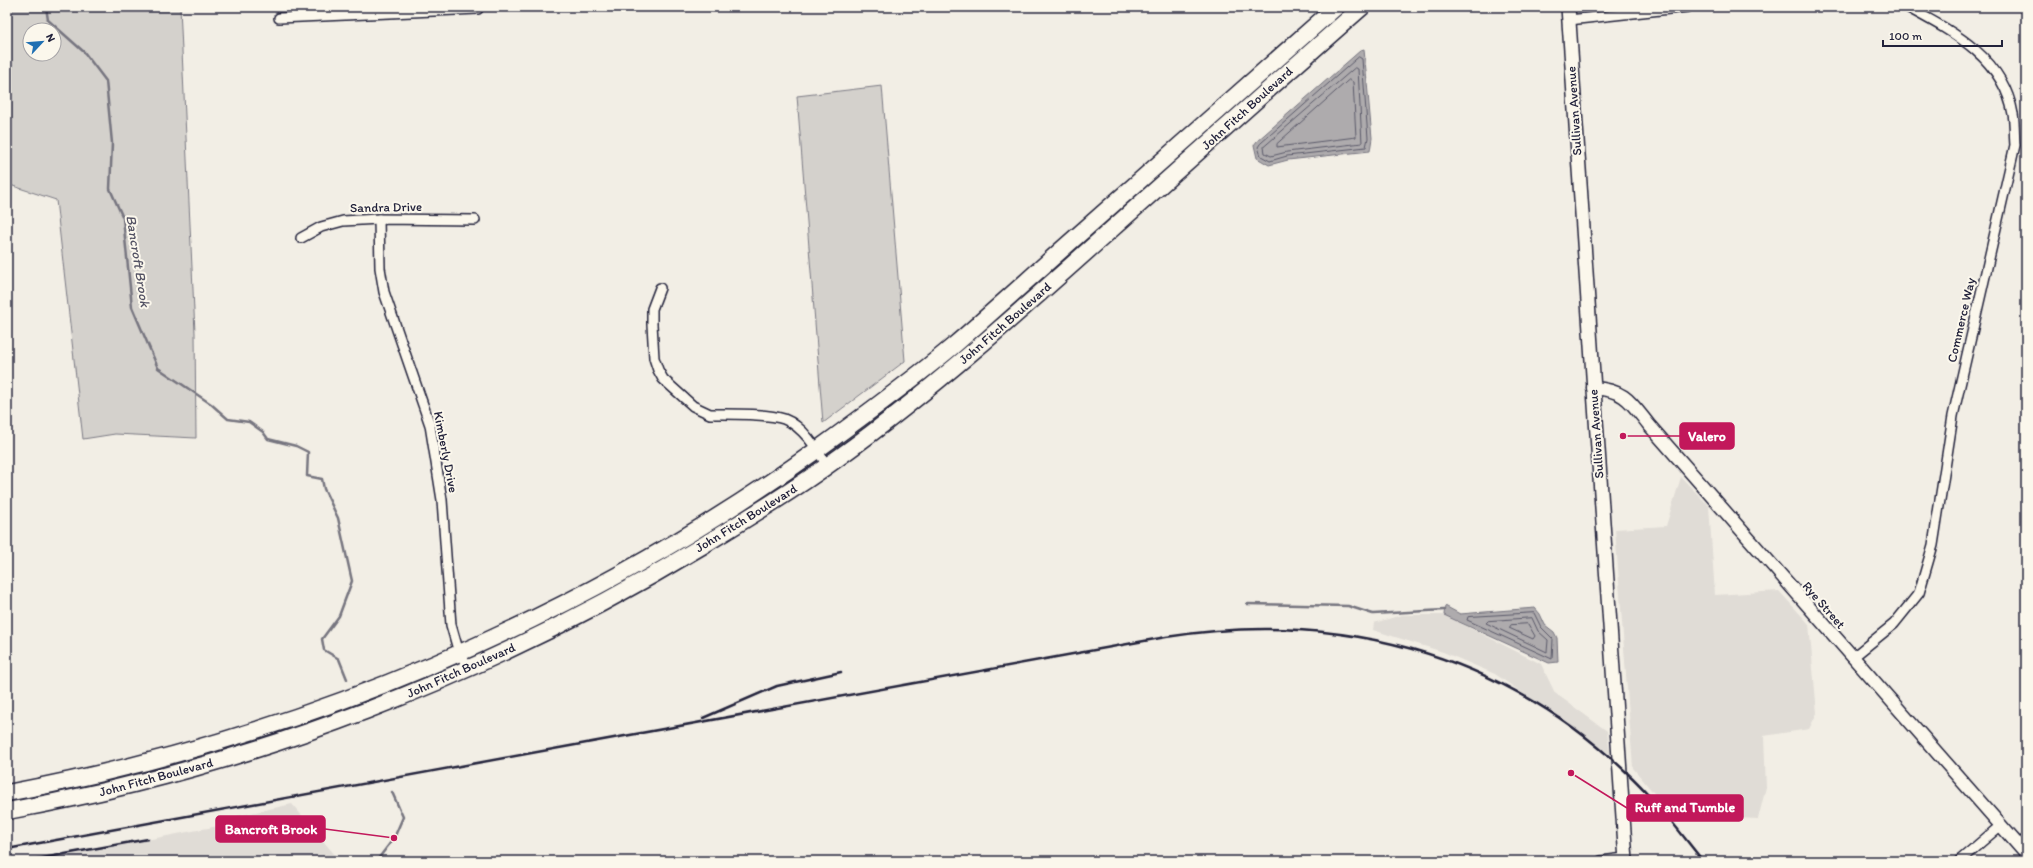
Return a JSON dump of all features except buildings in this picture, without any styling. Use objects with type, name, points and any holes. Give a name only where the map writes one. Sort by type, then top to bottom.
[{"type":"highway","name":"John Fitch Boulevard","points":[[7,793],[56,784],[153,760],[225,739],[359,694],[460,653],[558,606],[657,553],[817,450],[952,347],[1336,7]]},
{"type":"highway","name":"John Fitch Boulevard","points":[[7,812],[54,803],[152,780],[230,758],[369,710],[468,669],[566,622],[666,568],[753,515],[827,466],[1003,327],[1362,7]]},
{"type":"highway","points":[[1087,227],[1099,241]]},
{"type":"highway","points":[[657,553],[666,568]]},
{"type":"highway","points":[[558,606],[566,622]]},
{"type":"highway","points":[[225,739],[230,758]]},
{"type":"main road","name":"Sullivan Avenue","points":[[1568,14],[1626,860]]},
{"type":"street","points":[[1568,14],[1688,7]]},
{"type":"street","name":"Commerce Way","points":[[1852,658],[1894,624],[1919,593],[1933,545],[1953,416],[2015,145],[2013,114],[2004,85],[1988,61],[1964,40],[1934,21],[1907,7]]},
{"type":"street","points":[[279,18],[395,10],[478,9]]},
{"type":"street","name":"Sandra Drive","points":[[301,238],[322,227],[343,221],[379,219],[475,220]]},
{"type":"street","name":"Kimberly Drive","points":[[379,219],[380,268],[384,292],[430,425],[442,500],[451,621],[460,653],[468,669]]},
{"type":"street","points":[[660,288],[652,309],[652,341],[654,358],[663,379],[693,406],[702,412],[710,414],[768,417],[784,420],[798,429],[817,450],[827,466]]},
{"type":"street","name":"Rye Street","points":[[1593,388],[1609,389],[1621,394],[1631,402],[1649,425],[1852,658],[2026,854]]},
{"type":"street","points":[[1959,861],[2000,826]]},
{"type":"street","points":[[1601,861],[1626,860]]},
{"type":"shaded area","points":[[7,7],[180,7],[195,333],[196,438],[115,434],[83,439],[56,200],[7,184]]},
{"type":"shaded area","points":[[882,86],[905,361],[823,423],[797,96]]},
{"type":"shaded area","points":[[1681,477],[1709,506],[1715,595],[1779,591],[1809,624],[1817,713],[1809,729],[1764,736],[1766,787],[1758,819],[1672,815],[1633,768],[1615,529],[1666,526]]},
{"type":"shaded area","points":[[1402,615],[1445,615],[1541,664],[1555,693],[1607,731],[1610,754],[1495,674],[1443,652],[1373,630],[1374,623]]},
{"type":"shaded area","points":[[292,804],[340,861],[38,861],[239,822],[237,816]]},
{"type":"water","points":[[1364,49],[1372,138],[1370,151],[1288,160],[1269,165],[1257,158],[1254,145],[1257,141]]},
{"type":"water","points":[[1445,606],[1460,614],[1535,608],[1540,614],[1545,625],[1554,632],[1557,638],[1558,662],[1549,663],[1444,615]]},
{"type":"waterway","name":"Bancroft Brook","points":[[46,7],[48,20],[84,52],[106,81],[112,143],[110,189],[123,218],[132,307],[158,368],[211,404],[228,419],[249,422],[263,432],[268,439],[296,446],[308,452],[307,476],[322,479],[324,489],[338,518],[352,581],[339,616],[322,639],[324,650],[339,659],[347,679]]},
{"type":"waterway","points":[[1247,604],[1348,606],[1373,614],[1444,610]]},
{"type":"waterway","name":"Bancroft Brook","points":[[380,861],[378,859],[394,838],[403,817],[392,792]]},
{"type":"railway","points":[[7,849],[1166,637],[1229,630],[1291,630],[1352,636],[1411,649],[1468,669],[1523,695],[1575,729],[1635,780],[1656,802],[1703,861]]},
{"type":"railway","points":[[703,718],[777,686],[841,672]]},
{"type":"railway","points":[[26,861],[148,839]]},
{"type":"place","name":"Valero","points":[[1623,436]]},
{"type":"place","name":"Ruff and Tumble","points":[[1571,773]]},
{"type":"place","name":"Bancroft Brook","points":[[394,838]]}]
